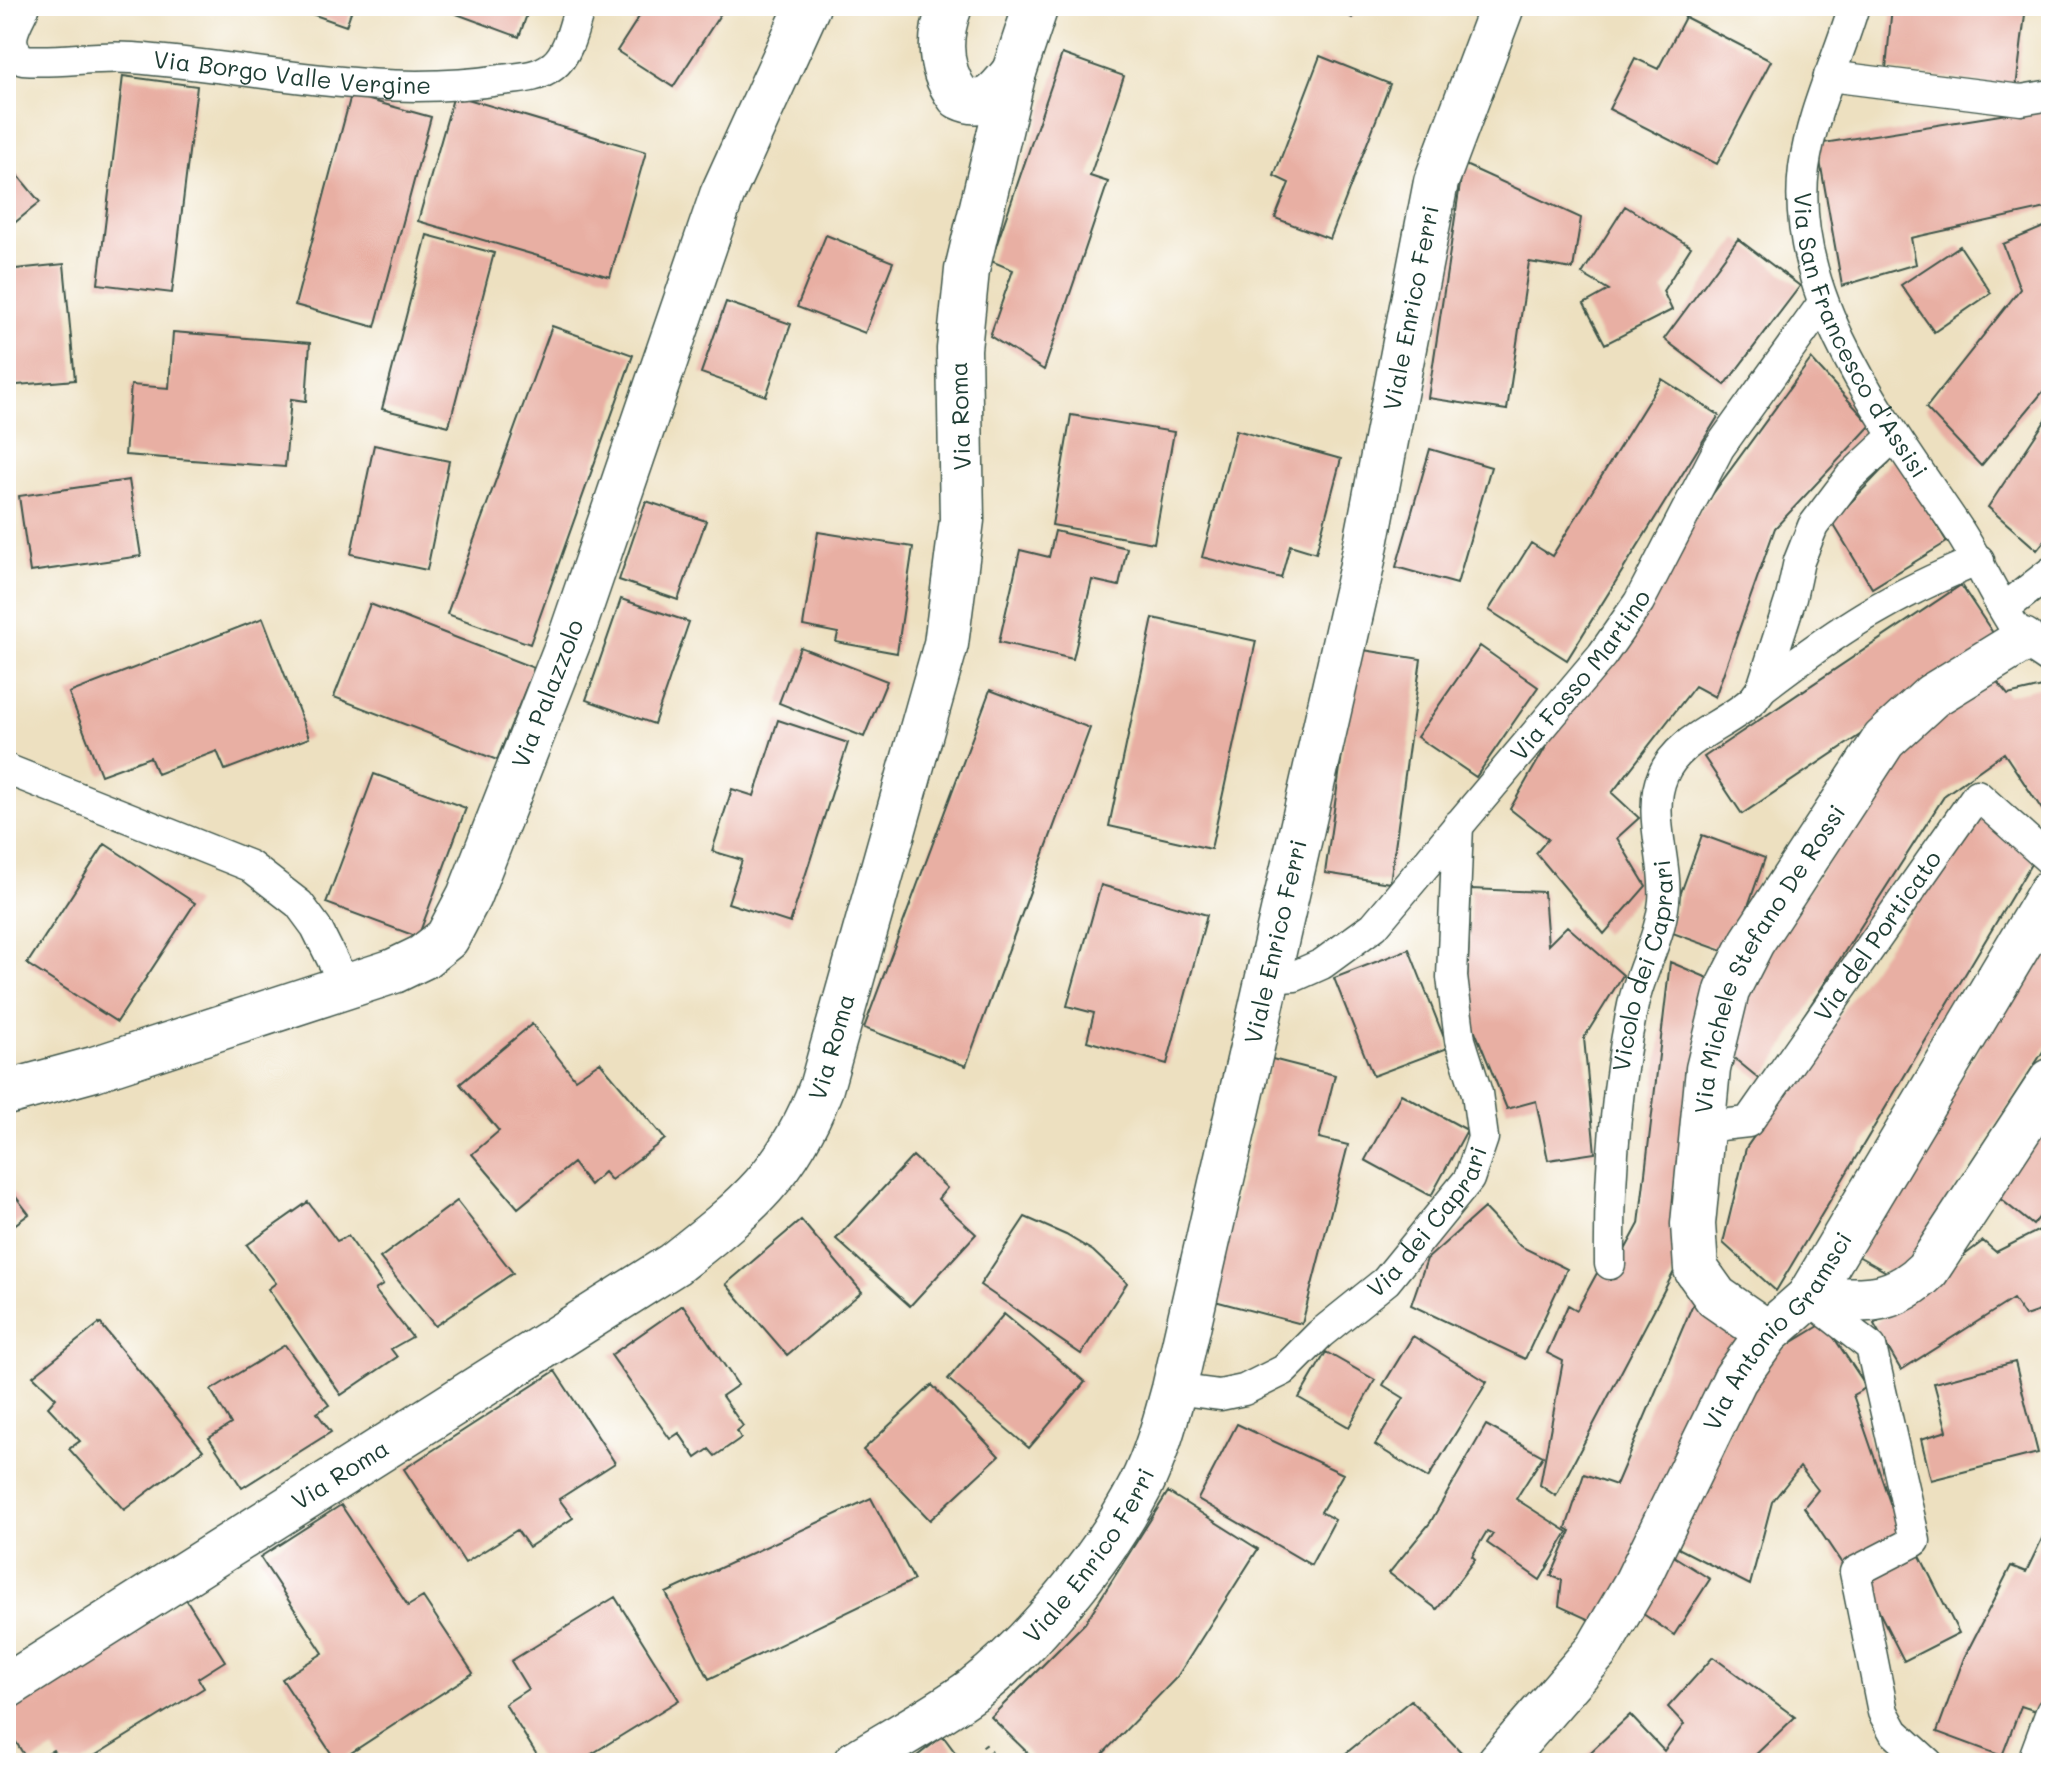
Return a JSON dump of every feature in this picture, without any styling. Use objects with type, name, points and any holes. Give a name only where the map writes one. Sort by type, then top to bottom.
[{"type":"street","name":"Via Palazzolo","points":[[6,1093],[94,1069],[346,987],[423,957],[447,938],[459,920],[572,633],[717,209],[808,6]]},
{"type":"street","points":[[950,6],[944,21],[941,56],[959,97],[970,102],[983,102],[994,96],[1014,72]]},
{"type":"street","name":"Via Roma","points":[[6,1687],[674,1264],[745,1209],[793,1151],[821,1088],[946,644],[958,576],[963,500],[959,349],[963,299],[973,236],[1014,72],[1036,6]]},
{"type":"street","name":"Viale Enrico Ferri","points":[[855,1763],[971,1691],[1029,1639],[1095,1557],[1139,1489],[1152,1461],[1174,1389],[1387,451],[1432,197],[1502,6]]},
{"type":"street","name":"Via Michele Stefano De Rossi","points":[[1768,1333],[1716,1297],[1696,1269],[1693,1224],[1708,1069],[1727,991],[1752,942],[1867,761],[1917,707],[2027,636]]},
{"type":"street","name":"Via Antonio Gramsci","points":[[1499,1763],[1597,1650],[1636,1583],[1735,1379],[1768,1333],[1808,1298],[2051,891]]},
{"type":"street","points":[[1808,1298],[1881,1300],[1913,1285],[1927,1270],[2051,1081]]},
{"type":"lane","name":"Via Borgo Valle Vergine","points":[[25,6],[10,40],[12,50],[23,60],[129,57],[311,81],[412,89],[536,75],[554,65],[565,49],[580,6]]},
{"type":"lane","name":"Via San Francesco d'Assisi","points":[[1854,6],[1829,76],[1804,170],[1808,237],[1823,303],[1859,379],[2027,636]]},
{"type":"lane","points":[[1829,76],[2021,100],[2051,95]]},
{"type":"lane","name":"Via Fosso Martino","points":[[1268,978],[1295,976],[1322,964],[1374,926],[1621,630],[1654,575],[1708,466],[1823,303]]},
{"type":"lane","points":[[1754,698],[1791,598],[1799,561],[1813,526],[1850,477],[1894,436]]},
{"type":"lane","name":"Vicolo dei Caprari","points":[[1610,1264],[1609,1191],[1614,1123],[1633,1004],[1657,940],[1664,898],[1658,788],[1672,759],[1688,744],[1754,698],[1834,632],[1915,586],[1979,560]]},
{"type":"lane","points":[[2027,636],[2051,572]]},
{"type":"lane","points":[[6,769],[250,866],[299,904],[316,927],[346,987]]},
{"type":"lane","name":"Via del Porticato","points":[[1703,1127],[1748,1122],[1977,795],[2051,861]]},
{"type":"lane","name":"Via dei Caprari","points":[[1174,1389],[1220,1395],[1244,1390],[1284,1370],[1320,1334],[1386,1281],[1469,1179],[1483,1138],[1482,1116],[1460,1040],[1452,977],[1458,825]]},
{"type":"lane","points":[[1808,1298],[1871,1347],[1915,1541],[1855,1572],[1883,1712],[1894,1732],[1928,1763]]},
{"type":"lane","points":[[2032,1763],[2051,1712]]},
{"type":"building","points":[[289,6],[353,6],[346,26]]},
{"type":"building","points":[[435,6],[530,6],[519,37]]},
{"type":"building","points":[[646,6],[718,6],[723,10],[673,87],[617,51]]},
{"type":"building","points":[[1333,6],[1360,6],[1352,18]]},
{"type":"building","points":[[1892,6],[2026,6],[2016,88],[1886,69]]},
{"type":"building","points":[[1685,17],[1771,61],[1717,164],[1609,109],[1635,58],[1658,69]]},
{"type":"building","points":[[1062,54],[1124,76],[1090,176],[1108,182],[1044,370],[990,336],[1013,270],[991,261]]},
{"type":"building","points":[[1320,56],[1390,84],[1330,239],[1275,218],[1289,183],[1274,176]]},
{"type":"building","points":[[123,76],[197,86],[172,293],[98,284]]},
{"type":"building","points":[[351,95],[431,117],[375,327],[295,305]]},
{"type":"building","points":[[454,95],[646,152],[610,277],[418,221]]},
{"type":"building","points":[[2051,107],[2051,207],[1911,238],[1916,264],[1842,286],[1817,144]]},
{"type":"building","points":[[6,161],[40,202],[6,230]]},
{"type":"building","points":[[1463,164],[1581,218],[1573,269],[1529,262],[1507,410],[1428,398]]},
{"type":"building","points":[[1625,206],[1691,247],[1663,291],[1672,310],[1605,344],[1584,304],[1609,290],[1582,274]]},
{"type":"building","points":[[2051,224],[2051,382],[1981,466],[1926,408],[2020,289],[2003,244]]},
{"type":"building","points":[[427,235],[494,253],[449,426],[382,409]]},
{"type":"building","points":[[826,235],[893,262],[865,333],[797,307]]},
{"type":"building","points":[[1738,239],[1800,286],[1725,385],[1664,339]]},
{"type":"building","points":[[1960,246],[1991,293],[1934,332],[1901,285]]},
{"type":"building","points":[[64,264],[75,380],[6,386],[6,270]]},
{"type":"building","points":[[726,302],[791,324],[766,396],[701,373]]},
{"type":"building","points":[[552,326],[633,355],[530,644],[447,614]]},
{"type":"building","points":[[173,332],[310,343],[306,401],[291,399],[285,467],[125,455],[131,385],[169,388]]},
{"type":"building","points":[[1811,359],[1871,425],[1775,528],[1715,697],[1695,686],[1612,793],[1639,818],[1617,838],[1646,886],[1604,934],[1536,853],[1548,839],[1510,809],[1551,738],[1693,521]]},
{"type":"building","points":[[1662,379],[1719,415],[1567,660],[1489,610],[1531,543],[1552,556]]},
{"type":"building","points":[[2051,412],[2051,533],[2037,550],[1988,507]]},
{"type":"building","points":[[1071,415],[1174,432],[1154,543],[1052,525]]},
{"type":"building","points":[[1236,430],[1341,459],[1316,553],[1290,545],[1281,578],[1202,557]]},
{"type":"building","points":[[374,445],[449,461],[427,570],[351,554]]},
{"type":"building","points":[[1430,449],[1491,467],[1457,584],[1396,567]]},
{"type":"building","points":[[1895,456],[1947,542],[1872,588],[1832,522]]},
{"type":"building","points":[[129,480],[141,556],[30,572],[19,496]]},
{"type":"building","points":[[646,501],[706,521],[678,600],[619,580]]},
{"type":"building","points":[[1055,531],[1127,548],[1119,586],[1092,580],[1073,659],[999,642],[1020,550],[1049,557]]},
{"type":"building","points":[[818,532],[913,547],[897,653],[836,642],[838,633],[803,626]]},
{"type":"building","points":[[1961,585],[1999,642],[1742,814],[1704,757]]},
{"type":"building","points":[[621,599],[689,622],[654,724],[586,700]]},
{"type":"building","points":[[370,604],[534,668],[497,760],[334,697]]},
{"type":"building","points":[[263,618],[309,738],[225,770],[217,751],[157,774],[150,757],[101,775],[69,693]]},
{"type":"building","points":[[1153,618],[1256,641],[1211,849],[1109,826]]},
{"type":"building","points":[[6,627],[12,653],[6,654]]},
{"type":"building","points":[[1480,646],[1538,687],[1476,777],[1417,737]]},
{"type":"building","points":[[800,647],[887,681],[864,737],[779,703]]},
{"type":"building","points":[[1357,649],[1421,659],[1390,883],[1325,873]]},
{"type":"building","points":[[1994,678],[2008,695],[2051,685],[2051,823],[2004,753],[1945,795],[1762,1081],[1724,1050],[1744,986],[1913,734]]},
{"type":"building","points":[[990,690],[1090,728],[966,1066],[864,1028]]},
{"type":"building","points":[[778,720],[848,743],[790,923],[728,903],[742,860],[712,851],[732,789],[754,796]]},
{"type":"building","points":[[374,774],[466,808],[418,937],[326,903]]},
{"type":"building","points":[[1980,815],[2034,859],[1776,1291],[1723,1243],[1746,1148]]},
{"type":"building","points":[[1702,835],[1765,858],[1731,954],[1667,931]]},
{"type":"building","points":[[105,844],[195,903],[117,1022],[27,964]]},
{"type":"building","points":[[1101,885],[1207,915],[1167,1064],[1087,1041],[1094,1013],[1067,1006]]},
{"type":"building","points":[[1471,889],[1544,892],[1548,945],[1567,926],[1623,975],[1584,1038],[1595,1153],[1548,1160],[1536,1101],[1507,1109],[1466,1009]]},
{"type":"building","points":[[2051,923],[2051,1039],[1897,1278],[1858,1256]]},
{"type":"building","points":[[1409,949],[1448,1048],[1373,1076],[1334,978]]},
{"type":"building","points":[[1670,962],[1715,981],[1689,1243],[1556,1496],[1540,1485],[1563,1361],[1547,1353],[1568,1305],[1577,1310],[1597,1273],[1610,1278],[1639,1224]]},
{"type":"building","points":[[532,1024],[575,1079],[600,1062],[665,1139],[611,1180],[604,1172],[590,1185],[573,1163],[518,1208],[472,1154],[499,1131],[460,1084]]},
{"type":"building","points":[[1272,1059],[1335,1075],[1319,1138],[1348,1145],[1302,1324],[1211,1300]]},
{"type":"building","points":[[1401,1094],[1467,1130],[1431,1196],[1365,1160]]},
{"type":"building","points":[[2051,1118],[2051,1202],[2033,1225],[1993,1193]]},
{"type":"building","points":[[913,1156],[947,1188],[938,1199],[976,1234],[910,1306],[836,1239]]},
{"type":"building","points":[[6,1184],[29,1214],[6,1231]]},
{"type":"building","points":[[457,1201],[513,1273],[435,1326],[380,1258]]},
{"type":"building","points":[[308,1202],[337,1241],[348,1236],[383,1285],[375,1290],[412,1337],[391,1349],[397,1357],[341,1395],[268,1289],[276,1283],[247,1245]]},
{"type":"building","points":[[1484,1208],[1520,1246],[1567,1269],[1525,1359],[1411,1305],[1427,1259]]},
{"type":"building","points":[[1025,1217],[1093,1251],[1127,1283],[1081,1354],[980,1285]]},
{"type":"building","points":[[801,1220],[862,1292],[787,1355],[726,1284]]},
{"type":"building","points":[[2051,1224],[2051,1307],[2025,1316],[2013,1299],[1901,1370],[1874,1324],[1983,1241],[1996,1252]]},
{"type":"building","points":[[1695,1299],[1747,1336],[1607,1628],[1559,1606],[1562,1580],[1551,1576],[1571,1531],[1566,1528],[1584,1474],[1616,1485]]},
{"type":"building","points":[[683,1305],[738,1385],[722,1396],[743,1426],[737,1431],[741,1438],[715,1456],[709,1449],[696,1458],[679,1433],[670,1439],[611,1355]]},
{"type":"building","points":[[1004,1314],[1085,1382],[1029,1448],[948,1379]]},
{"type":"building","points":[[100,1323],[203,1450],[124,1510],[69,1449],[80,1441],[48,1407],[56,1398],[33,1376]]},
{"type":"building","points":[[1824,1323],[1867,1387],[1853,1395],[1900,1532],[1845,1568],[1804,1507],[1818,1490],[1800,1467],[1772,1502],[1750,1585],[1678,1548],[1758,1363]]},
{"type":"building","points":[[1413,1336],[1487,1382],[1428,1478],[1375,1445],[1404,1398],[1383,1385]]},
{"type":"building","points":[[285,1345],[329,1405],[317,1413],[331,1432],[242,1488],[209,1438],[231,1424],[211,1390]]},
{"type":"building","points":[[1326,1352],[1375,1380],[1349,1427],[1299,1398]]},
{"type":"building","points":[[2015,1362],[2038,1453],[1931,1480],[1921,1439],[1947,1431],[1934,1383]]},
{"type":"building","points":[[555,1371],[615,1463],[559,1499],[573,1518],[529,1547],[517,1530],[465,1563],[404,1469]]},
{"type":"building","points":[[932,1385],[999,1456],[930,1520],[863,1450]]},
{"type":"building","points":[[1237,1424],[1343,1474],[1321,1512],[1335,1520],[1311,1565],[1198,1499]]},
{"type":"building","points":[[1486,1425],[1543,1456],[1516,1499],[1568,1532],[1540,1580],[1487,1543],[1493,1534],[1487,1531],[1472,1556],[1475,1559],[1437,1609],[1389,1573],[1430,1523]]},
{"type":"building","points":[[1168,1492],[1258,1549],[1177,1677],[1094,1763],[1038,1763],[991,1717],[1085,1623]]},
{"type":"building","points":[[871,1498],[914,1580],[709,1679],[666,1593]]},
{"type":"building","points":[[341,1505],[408,1606],[423,1597],[473,1673],[337,1762],[282,1679],[323,1653],[260,1557]]},
{"type":"building","points":[[2051,1520],[2051,1674],[2039,1712],[2021,1706],[2002,1756],[1937,1732],[1964,1658],[2011,1566],[2026,1572]]},
{"type":"building","points":[[1667,1552],[1710,1579],[1674,1635],[1633,1607]]},
{"type":"building","points":[[1919,1554],[1959,1633],[1904,1661],[1864,1582]]},
{"type":"building","points":[[615,1597],[679,1700],[577,1763],[542,1763],[505,1704],[528,1689],[511,1661]]},
{"type":"building","points":[[186,1599],[225,1661],[198,1678],[204,1688],[83,1763],[61,1763],[53,1750],[29,1763],[6,1726],[6,1711]]},
{"type":"building","points":[[1713,1657],[1795,1717],[1747,1763],[1579,1763],[1630,1715],[1664,1751],[1684,1724],[1668,1707]]},
{"type":"building","points":[[1411,1700],[1464,1755],[1455,1763],[1334,1763]]},
{"type":"building","points":[[943,1736],[963,1763],[908,1763]]}]
